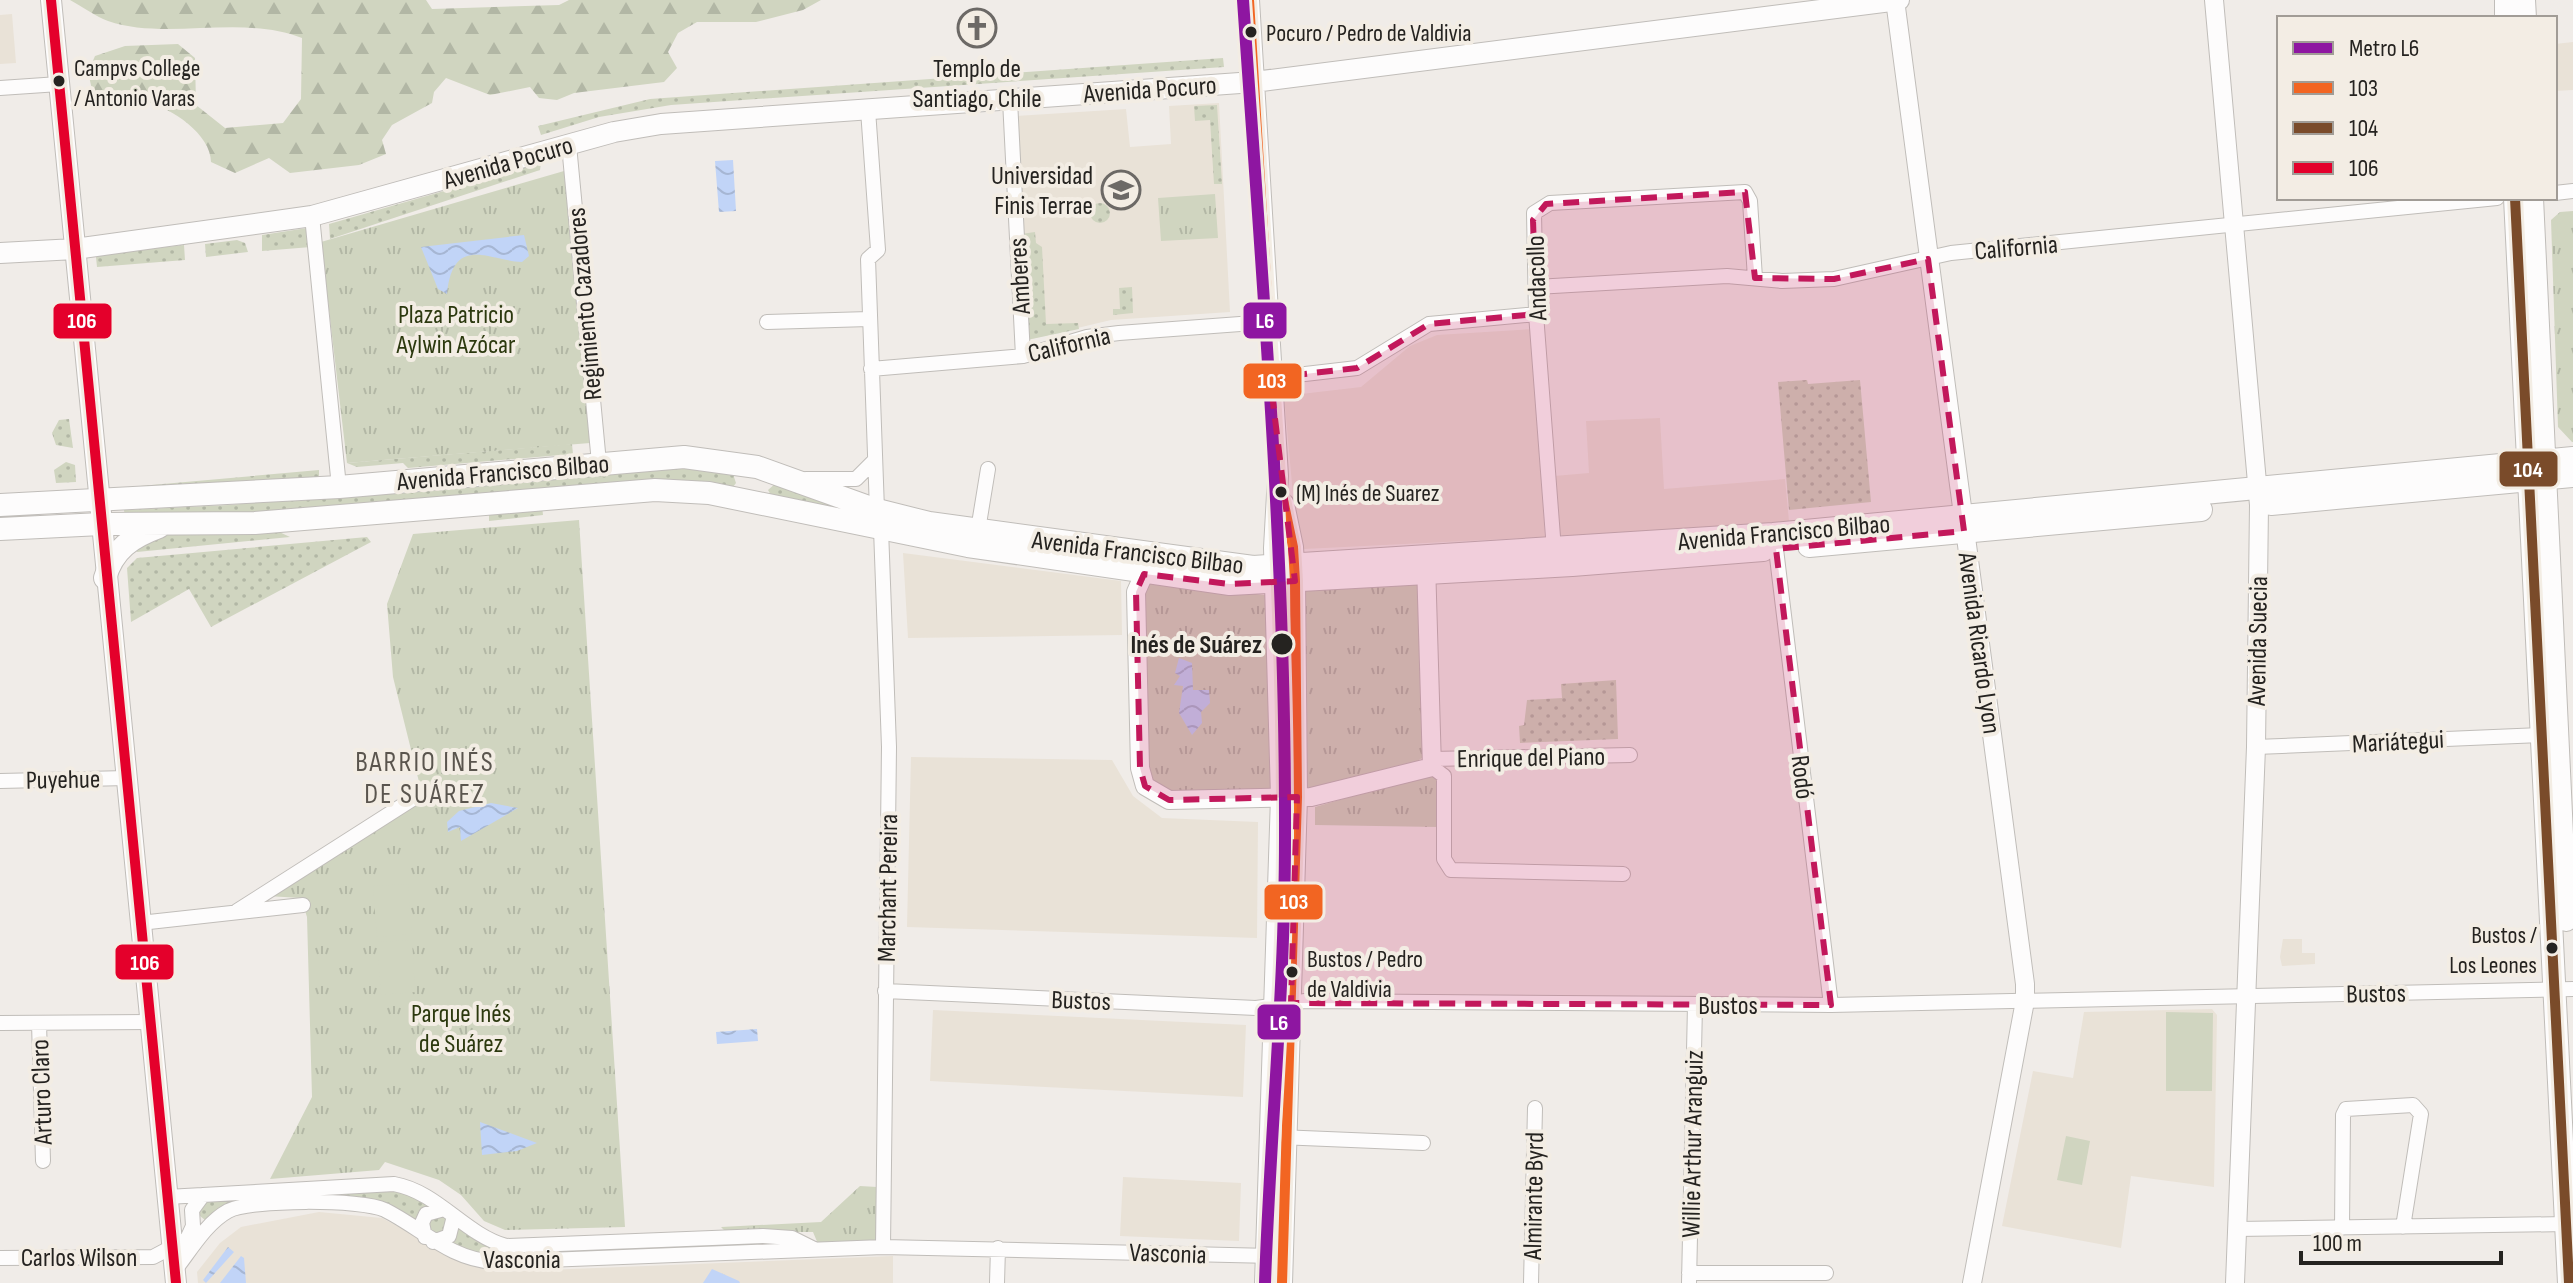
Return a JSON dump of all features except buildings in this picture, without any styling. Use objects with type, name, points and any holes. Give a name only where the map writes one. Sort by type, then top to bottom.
[{"type":"main road","points":[[51,0],[105,578],[175,1267]]},
{"type":"main road","points":[[1249,0],[1270,378],[1285,573],[1289,797],[1274,1256],[1265,1283]]},
{"type":"main road","name":"Avenida Pocuro","points":[[0,253],[75,249],[312,216],[569,145],[661,124],[1254,82],[1896,0]]},
{"type":"main road","points":[[2515,200],[2557,734],[2565,990],[2569,1283]]},
{"type":"main road","points":[[2532,200],[2536,471]]},
{"type":"main road","name":"Avenida Francisco Bilbao","points":[[0,529],[100,512],[339,487],[684,457],[738,463],[786,476],[879,520],[1144,574],[1230,584],[1285,573],[1776,549],[1963,523]]},
{"type":"main road","name":"Avenida Francisco Bilbao","points":[[2536,471],[2573,458]]},
{"type":"main road","points":[[733,497],[741,481],[738,463]]},
{"type":"main road","name":"Avenida Francisco Bilbao","points":[[1426,565],[1554,550],[1963,523],[2536,471],[2573,476]]},
{"type":"main road","points":[[765,504],[764,487],[786,476]]},
{"type":"main road","name":"Avenida Francisco Bilbao","points":[[0,505],[100,512],[170,524],[255,523],[642,490],[697,491],[879,520],[978,530],[1285,573]]},
{"type":"main road","points":[[105,578],[113,558],[123,546],[170,524]]},
{"type":"main road","points":[[2565,990],[2573,1069]]},
{"type":"main road","points":[[1274,1256],[1282,1283]]},
{"type":"street","name":"Avenida Ricardo Lyon","points":[[1896,0],[1963,523],[2022,946],[2025,1001],[1972,1283]]},
{"type":"street","name":"Avenida Suecia","points":[[2214,0],[2259,497],[2256,747],[2235,1283]]},
{"type":"street","points":[[0,88],[59,84]]},
{"type":"street","name":"Amberes","points":[[1010,100],[1023,356]]},
{"type":"street","name":"Marchant Pereira","points":[[868,110],[878,250],[868,259],[873,462],[879,520],[889,747],[883,1247]]},
{"type":"street","name":"Regimiento Cazadores","points":[[569,145],[599,463]]},
{"type":"street","name":"Andacollo","points":[[1554,550],[1536,314],[1534,213],[1546,204],[1738,190],[1745,192],[1750,201],[1755,278]]},
{"type":"street","name":"California","points":[[1536,287],[1727,276],[1782,281],[1834,279],[1951,253],[2478,200]]},
{"type":"street","points":[[312,216],[339,487]]},
{"type":"street","points":[[1270,378],[1357,368],[1429,324],[1536,314]]},
{"type":"street","points":[[767,322],[869,319]]},
{"type":"street","name":"California","points":[[871,369],[1023,356],[1098,336],[1267,322]]},
{"type":"street","points":[[786,476],[856,479],[873,462]]},
{"type":"street","points":[[978,530],[988,469]]},
{"type":"street","name":"Rodó","points":[[1776,549],[1831,1005]]},
{"type":"street","points":[[1201,563],[1167,565],[1144,574],[1136,592],[1140,768],[1145,786],[1169,800],[1289,797],[1432,763]]},
{"type":"street","points":[[1426,565],[1432,763],[1444,776],[1444,859],[1451,870],[1623,874]]},
{"type":"street","name":"Mariátegui","points":[[2256,747],[2557,734]]},
{"type":"street","name":"Enrique del Piano","points":[[1432,763],[1630,755]]},
{"type":"street","name":"Puyehue","points":[[0,781],[127,778]]},
{"type":"street","points":[[237,911],[422,793]]},
{"type":"street","points":[[140,923],[303,905]]},
{"type":"street","name":"Bustos","points":[[885,991],[1282,1004],[1831,1005],[2565,990]]},
{"type":"street","name":"Willie Arthur Aranguiz","points":[[1689,1278],[1695,1005]]},
{"type":"street","name":"Arturo Claro","points":[[0,1023],[150,1022]]},
{"type":"street","name":"Arturo Claro","points":[[39,1023],[43,1161]]},
{"type":"street","points":[[2342,1228],[2346,1109],[2413,1105],[2421,1114],[2403,1227]]},
{"type":"street","name":"Almirante Byrd","points":[[1531,1283],[1535,1108]]},
{"type":"street","points":[[1278,1137],[1423,1143]]},
{"type":"street","name":"Vasconia","points":[[167,1197],[394,1184],[416,1190],[486,1238],[512,1247],[769,1236],[792,1238],[814,1249]]},
{"type":"street","name":"Vasconia","points":[[200,1229],[192,1210],[203,1195]]},
{"type":"street","name":"Vasconia","points":[[175,1267],[200,1229],[234,1209],[349,1201],[385,1210],[429,1239],[474,1260],[502,1262],[883,1247],[1274,1256]]},
{"type":"street","points":[[449,1212],[449,1236],[429,1239],[422,1223],[426,1214],[449,1212]]},
{"type":"street","points":[[2237,1229],[2566,1224]]},
{"type":"street","points":[[997,1283],[998,1248]]},
{"type":"street","name":"Carlos Wilson","points":[[0,1258],[150,1257],[175,1267]]},
{"type":"street","points":[[1689,1278],[1826,1273]]},
{"type":"highlighted area","points":[[1745,192],[1755,278],[1834,279],[1928,259],[1964,531],[1776,549],[1831,1005],[1291,1003],[1297,797],[1169,800],[1145,786],[1140,768],[1136,592],[1144,574],[1230,584],[1295,581],[1270,378],[1357,368],[1429,324],[1536,314],[1533,220],[1546,204]]},
{"type":"shaded area","points":[[12,14],[16,63],[0,64],[0,15]]},
{"type":"shaded area","points":[[2573,42],[2573,90],[2557,91],[2557,44]]},
{"type":"shaded area","name":"Universidad Finis Terrae","points":[[1219,103],[1230,312],[1111,320],[1027,340],[1014,116],[1126,109],[1130,147],[1171,144],[1169,106]]},
{"type":"shaded area","points":[[1533,329],[1545,537],[1304,549],[1297,539],[1284,396],[1361,387],[1410,346],[1437,335]]},
{"type":"shaded area","points":[[1660,418],[1664,489],[1785,479],[1789,521],[1563,537],[1559,533],[1554,476],[1589,473],[1586,421]]},
{"type":"shaded area","points":[[903,553],[1121,581],[1122,635],[908,638]]},
{"type":"shaded area","points":[[911,757],[1112,760],[1133,796],[1162,818],[1258,822],[1257,938],[907,927]]},
{"type":"shaded area","points":[[2283,939],[2302,939],[2302,953],[2315,953],[2315,964],[2282,966]]},
{"type":"shaded area","points":[[2212,1009],[2217,1015],[2214,1187],[2131,1176],[2121,1248],[2002,1226],[2033,1071],[2073,1078],[2084,1012]]},
{"type":"shaded area","points":[[933,1010],[1246,1025],[1243,1097],[930,1081]]},
{"type":"shaded area","points":[[1123,1177],[1241,1183],[1239,1241],[1120,1236]]},
{"type":"shaded area","points":[[319,1212],[382,1218],[473,1266],[497,1272],[893,1256],[893,1283],[198,1283],[197,1272],[220,1243],[241,1227]]},
{"type":"green space","points":[[70,0],[426,0],[432,9],[559,5],[569,0],[821,0],[803,10],[756,22],[697,22],[678,33],[668,52],[677,68],[664,82],[574,93],[557,100],[539,98],[530,87],[490,95],[446,78],[434,92],[432,103],[392,125],[382,140],[386,154],[359,165],[290,173],[269,158],[235,173],[211,162],[209,152],[197,132],[178,116],[147,102],[93,94],[88,72],[95,56],[125,46],[178,44],[195,58],[196,105],[225,128],[283,123],[301,99],[302,38],[255,28],[154,29],[131,26],[108,21]]},
{"type":"green space","points":[[1223,58],[1224,67],[671,105],[599,117],[541,135],[538,126],[650,99]]},
{"type":"green space","points":[[1217,105],[1222,184],[1214,184],[1210,120],[1195,121],[1194,106]]},
{"type":"green space","points":[[541,163],[540,170],[330,239],[329,224]]},
{"type":"green space","name":"Plaza Patricio Aylwin Azócar","points":[[564,171],[590,443],[347,463],[321,242]]},
{"type":"green space","points":[[1215,194],[1218,238],[1161,241],[1158,198]]},
{"type":"green space","points":[[1100,203],[1107,206],[1110,213],[1107,220],[1100,223],[1093,220],[1090,213],[1093,206]]},
{"type":"green space","points":[[2573,211],[2572,442],[2558,427],[2551,220],[2560,212]]},
{"type":"green space","points":[[307,228],[311,247],[262,251],[262,235]]},
{"type":"green space","points":[[1035,232],[1036,243],[1042,247],[1046,324],[1078,323],[1079,329],[1027,340],[1021,234]]},
{"type":"green space","points":[[237,240],[245,243],[248,252],[206,257],[205,244]]},
{"type":"green space","points":[[184,245],[185,260],[97,267],[96,257],[103,254]]},
{"type":"green space","points":[[1132,287],[1133,313],[1113,315],[1113,309],[1120,309],[1119,288]]},
{"type":"green space","points":[[1807,380],[1808,384],[1860,380],[1871,502],[1789,510],[1778,382]]},
{"type":"green space","points":[[69,419],[73,448],[56,445],[52,433],[59,420]]},
{"type":"green space","points":[[572,444],[573,454],[408,468],[403,463],[357,467],[347,463]]},
{"type":"green space","points":[[66,462],[75,465],[76,482],[56,483],[54,470]]},
{"type":"green space","points":[[681,467],[733,474],[736,483],[733,487],[333,513],[125,518],[124,510],[229,505]]},
{"type":"green space","points":[[319,470],[319,477],[129,491],[129,487]]},
{"type":"green space","points":[[776,483],[858,513],[773,499],[768,490]]},
{"type":"green space","points":[[542,506],[543,515],[489,521],[489,515]]},
{"type":"green space","name":"Parque Inés de Suárez","points":[[579,520],[625,1227],[505,1230],[484,1221],[461,1195],[439,1180],[385,1162],[379,1170],[270,1179],[312,1097],[307,917],[301,898],[267,896],[423,798],[393,677],[387,604],[413,534]]},
{"type":"green space","points":[[275,530],[290,537],[137,552],[134,546],[166,533]]},
{"type":"green space","points":[[367,537],[371,542],[211,627],[189,589],[131,622],[127,568],[137,558]]},
{"type":"green space","points":[[1147,582],[1301,599],[1306,589],[1418,584],[1424,757],[1412,764],[1311,790],[1172,792],[1147,779],[1141,592]]},
{"type":"green space","points":[[1616,680],[1618,739],[1520,743],[1519,726],[1524,725],[1527,700],[1562,698],[1561,684]]},
{"type":"green space","points":[[1432,773],[1437,779],[1437,827],[1315,825],[1315,807]]},
{"type":"green space","name":"Parque Inés de Suárez","points":[[408,884],[412,934],[377,937],[373,886]]},
{"type":"green space","name":"Parque Inés de Suárez","points":[[412,940],[415,992],[381,995],[377,942]]},
{"type":"green space","points":[[2166,1012],[2213,1013],[2212,1091],[2166,1091]]},
{"type":"green space","points":[[2066,1136],[2090,1141],[2082,1185],[2057,1180]]},
{"type":"green space","points":[[860,1186],[877,1187],[877,1242],[818,1244],[813,1232],[726,1232],[721,1227],[821,1222]]},
{"type":"green space","points":[[387,1189],[409,1193],[484,1242],[746,1242],[747,1247],[486,1256],[446,1240],[396,1210],[366,1199],[319,1195],[265,1198],[241,1203],[205,1220],[200,1216],[198,1206],[204,1198]]},
{"type":"water","points":[[733,160],[736,211],[719,212],[715,161]]},
{"type":"water","points":[[524,235],[529,256],[522,262],[475,255],[465,257],[457,263],[451,275],[447,294],[438,289],[421,247]]},
{"type":"water","points":[[1179,658],[1192,663],[1193,690],[1209,690],[1210,703],[1201,712],[1202,723],[1192,735],[1179,713],[1183,686],[1174,685],[1180,676],[1175,673]]},
{"type":"water","points":[[491,803],[518,808],[461,841],[460,827],[448,832],[447,822],[459,811]]},
{"type":"water","points":[[757,1029],[758,1041],[717,1044],[716,1032]]},
{"type":"water","points":[[480,1122],[537,1143],[517,1151],[482,1155]]},
{"type":"water","points":[[228,1247],[234,1252],[206,1283],[203,1280]]},
{"type":"water","points":[[241,1256],[244,1258],[246,1283],[220,1283]]},
{"type":"water","points":[[712,1269],[739,1281],[740,1283],[703,1283]]},
{"type":"metro line","name":"L6","points":[[1243,0],[1272,419],[1284,733],[1283,950],[1265,1283]]},
{"type":"transit line","name":"106","points":[[51,0],[176,1283]]},
{"type":"transit line","name":"103","points":[[1249,0],[1278,476],[1293,547],[1295,581],[1297,797],[1282,1283]]},
{"type":"transit line","name":"104","points":[[2515,200],[2569,1283]]},
{"type":"place","name":"Templo de Santiago, Chile","points":[[977,28]]},
{"type":"place","name":"Pocuro / Pedro de Valdivia","points":[[1251,32]]},
{"type":"place","name":"Campvs College / Antonio Varas","points":[[59,81]]},
{"type":"place","name":"Universidad Finis Terrae","points":[[1121,190]]},
{"type":"place","name":"(M) Inés de Suarez","points":[[1281,492]]},
{"type":"place","name":"Inés de Suárez","points":[[1282,644]]},
{"type":"place","name":"Bustos / Los Leones","points":[[2552,948]]},
{"type":"place","name":"Bustos / Pedro de Valdivia","points":[[1292,972]]},
{"type":"district","name":"BARRIO INÉS DE SUÁREZ","points":[[425,777]]}]
